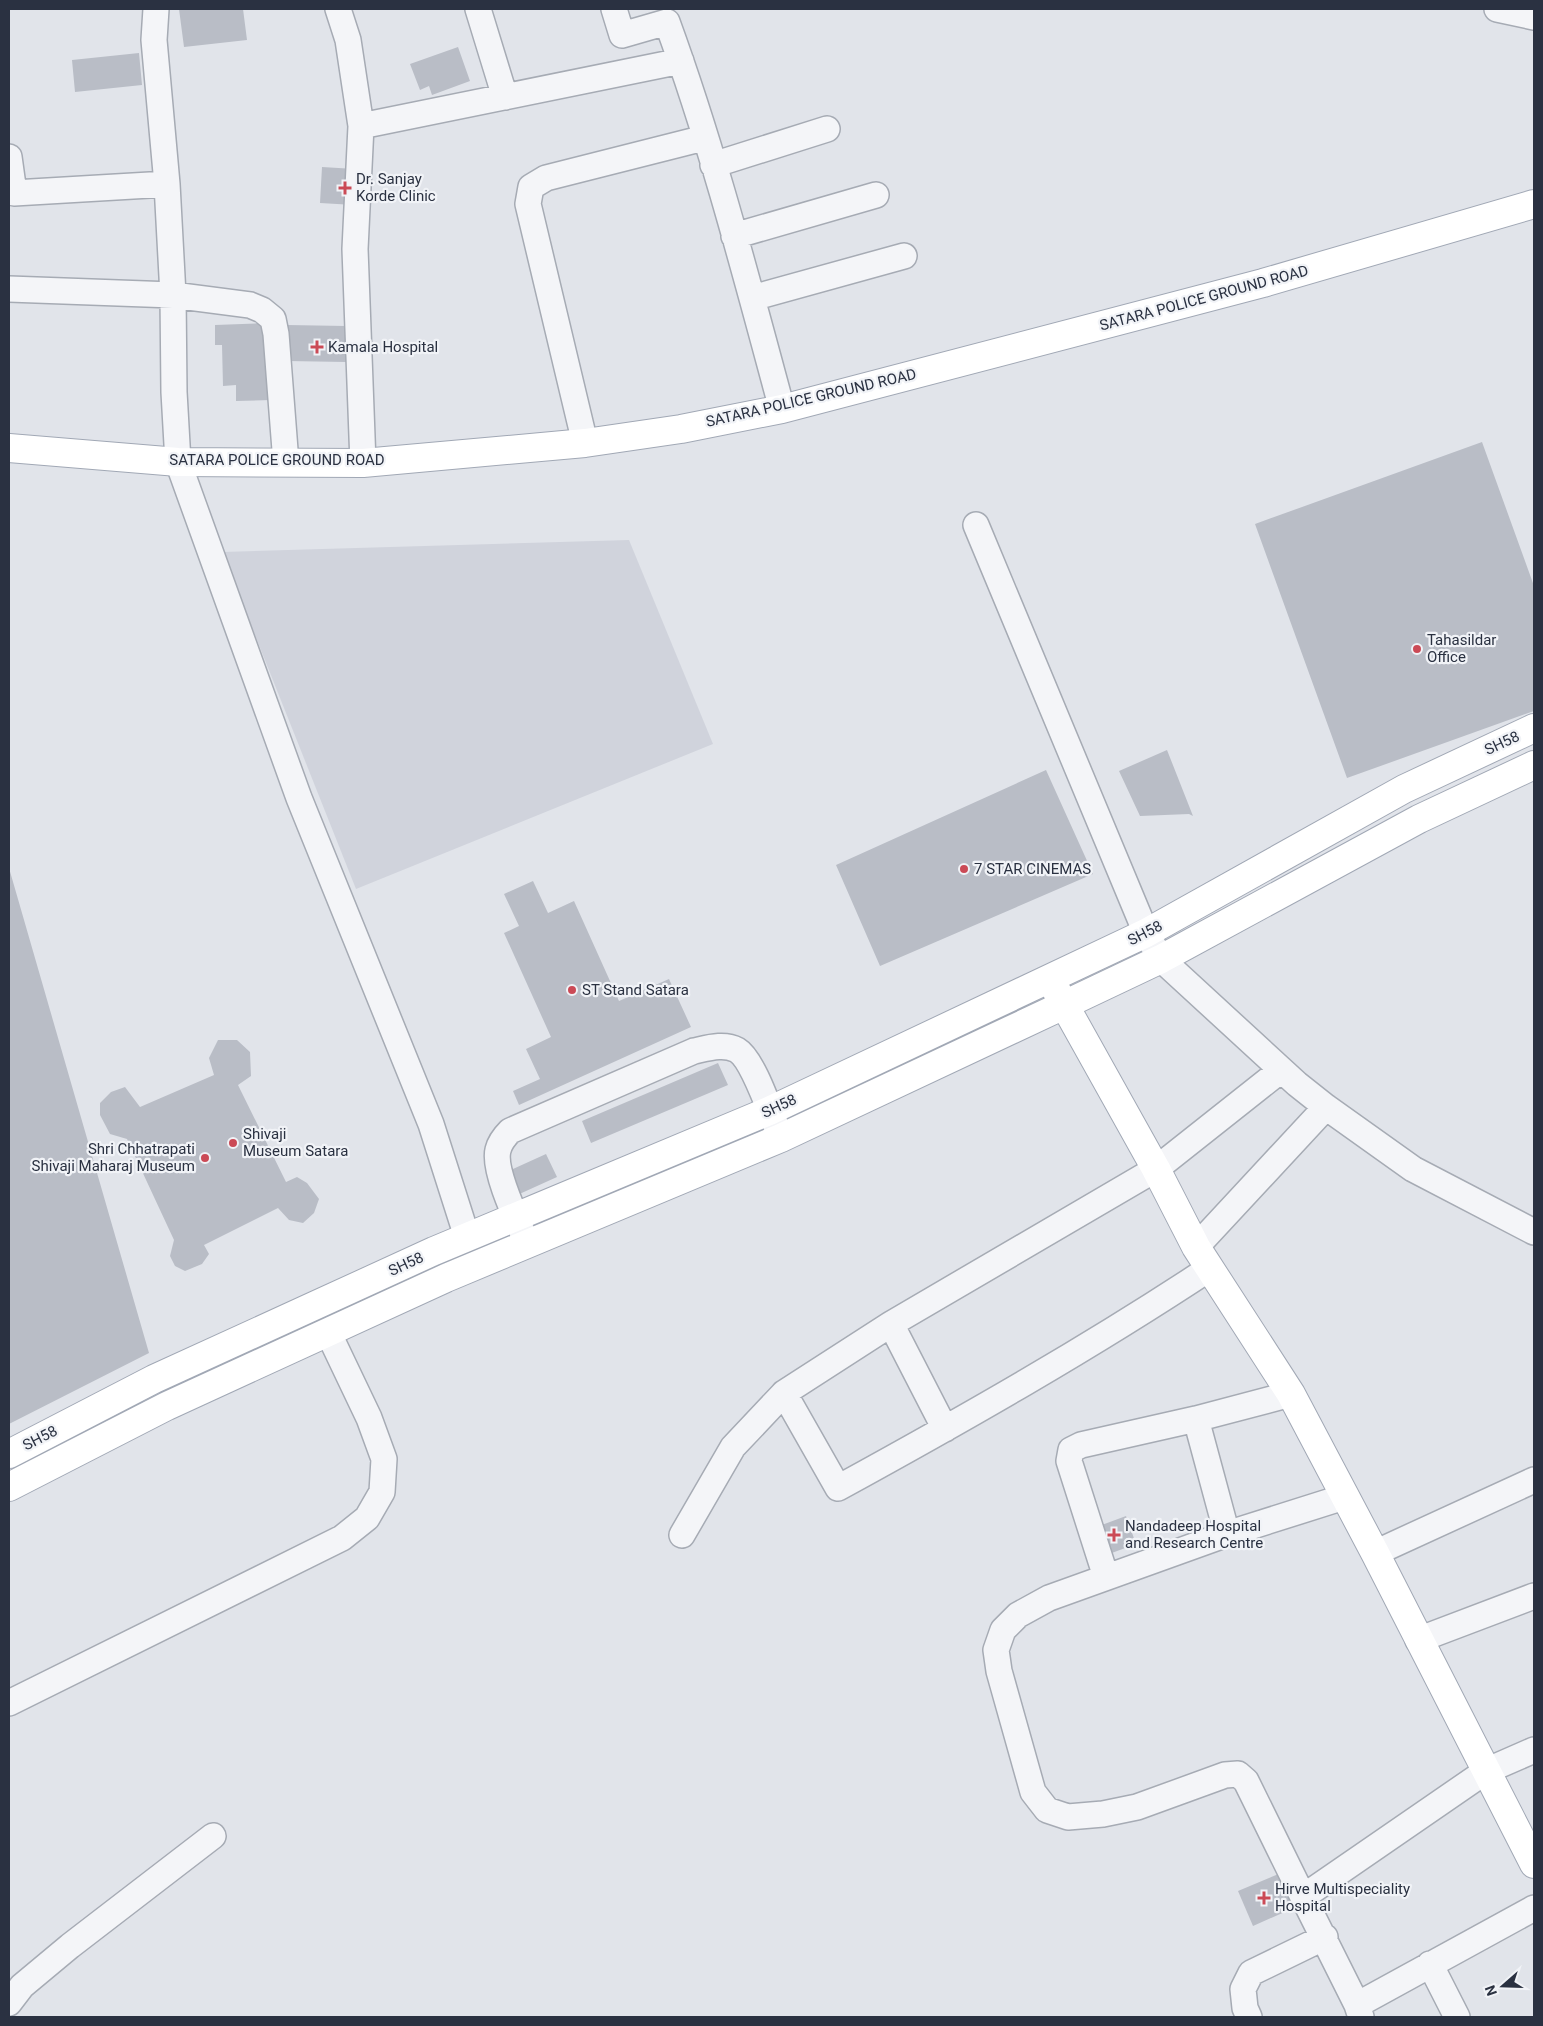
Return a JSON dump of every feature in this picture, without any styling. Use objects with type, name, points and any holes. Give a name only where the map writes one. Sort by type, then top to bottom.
[{"type":"main road","name":"SATARA POLICE GROUND ROAD","points":[[9,448],[178,462],[364,463],[585,443],[681,429],[782,409],[1263,283],[1534,204]]},
{"type":"main road","name":"SH58","points":[[9,1454],[154,1379],[467,1237],[769,1111],[1146,933],[1404,789],[1534,728]]},
{"type":"main road","points":[[1487,750],[1501,780]]},
{"type":"main road","name":"SH58","points":[[9,1487],[167,1406],[446,1278],[781,1138],[1064,1006],[1161,959],[1419,818],[1534,765]]},
{"type":"main road","points":[[1050,977],[1064,1006],[1156,1169],[1203,1258],[1291,1394],[1375,1553],[1534,1864]]},
{"type":"main road","points":[[33,1441],[46,1468]]},
{"type":"street","points":[[156,9],[154,40],[167,184],[173,295],[174,392],[178,462],[299,798],[431,1124],[467,1237]]},
{"type":"street","points":[[338,9],[348,40],[361,126],[355,249],[364,463]]},
{"type":"street","points":[[478,9],[505,96]]},
{"type":"street","points":[[614,9],[622,35],[667,22],[713,165],[782,409]]},
{"type":"street","points":[[1497,9],[1534,17]]},
{"type":"street","points":[[361,126],[681,61]]},
{"type":"street","points":[[713,165],[827,129]]},
{"type":"street","points":[[585,443],[528,204],[531,187],[546,178],[704,138]]},
{"type":"street","points":[[9,157],[14,193],[167,184]]},
{"type":"street","points":[[734,236],[876,195]]},
{"type":"street","points":[[752,298],[904,256]]},
{"type":"street","points":[[9,289],[173,295],[250,305],[262,310],[273,319],[276,334],[286,462]]},
{"type":"street","points":[[976,525],[1146,933],[1161,959],[1281,1070],[1326,1107],[1413,1169],[1534,1232]]},
{"type":"street","points":[[527,1244],[497,1164],[502,1139],[510,1131],[694,1050],[717,1046],[737,1050],[753,1069],[781,1138]]},
{"type":"street","points":[[682,1535],[733,1448],[784,1392],[891,1324],[1156,1169],[1281,1070]]},
{"type":"street","points":[[784,1392],[838,1488],[946,1429],[1132,1319],[1203,1258],[1326,1107]]},
{"type":"street","points":[[891,1324],[946,1429]]},
{"type":"street","points":[[9,1703],[342,1538],[367,1518],[382,1492],[384,1459],[369,1418],[328,1332]]},
{"type":"street","points":[[1106,1577],[1069,1461],[1071,1450],[1081,1445],[1196,1420],[1291,1394]]},
{"type":"street","points":[[1196,1420],[1226,1534]]},
{"type":"street","points":[[1375,1553],[1534,1480]]},
{"type":"street","points":[[1344,1497],[1226,1534],[1106,1577],[1049,1598],[1018,1614],[1003,1630],[996,1650],[999,1671],[1033,1792],[1047,1810],[1068,1816],[1103,1814],[1137,1807],[1225,1775],[1238,1774],[1246,1781],[1325,1938],[1359,2011],[1430,1964],[1534,1908]]},
{"type":"street","points":[[1418,1640],[1534,1596]]},
{"type":"street","points":[[1303,1897],[1486,1771],[1534,1750]]},
{"type":"street","points":[[9,2003],[22,1986],[70,1946],[214,1836]]},
{"type":"street","points":[[1249,2017],[1245,2008],[1243,1989],[1251,1973],[1325,1938]]},
{"type":"street","points":[[1430,1964],[1458,2017]]},
{"type":"shaded area","points":[[629,540],[713,744],[356,889],[222,552]]},
{"type":"building","points":[[179,9],[243,9],[247,40],[184,47]]},
{"type":"building","points":[[458,47],[470,81],[432,95],[429,86],[420,90],[410,64]]},
{"type":"building","points":[[139,53],[142,85],[75,92],[72,60]]},
{"type":"building","points":[[322,167],[355,169],[354,205],[320,203]]},
{"type":"building","points":[[268,323],[271,400],[236,401],[236,385],[223,386],[222,345],[215,345],[215,325]]},
{"type":"building","points":[[287,325],[346,326],[346,362],[287,361]]},
{"type":"building","name":"Tahasildar Office","points":[[1482,442],[1534,586],[1534,711],[1347,778],[1255,524]]},
{"type":"building","points":[[1167,750],[1193,816],[1189,814],[1140,816],[1119,771]]},
{"type":"building","name":"7 STAR CINEMAS","points":[[1046,770],[1093,874],[880,966],[836,865]]},
{"type":"building","points":[[9,868],[149,1353],[9,1424]]},
{"type":"building","name":"ST Stand Satara","points":[[533,881],[548,913],[574,901],[619,1001],[669,979],[691,1027],[519,1105],[513,1091],[540,1079],[526,1049],[551,1037],[504,933],[519,926],[504,894]]},
{"type":"building","name":"Shri Chhatrapati Shivaji Maharaj Museum","points":[[218,1040],[237,1040],[250,1052],[251,1076],[238,1085],[286,1182],[297,1177],[307,1183],[319,1199],[314,1213],[303,1223],[289,1220],[278,1208],[204,1245],[209,1254],[202,1264],[185,1271],[175,1266],[170,1256],[174,1240],[127,1139],[110,1134],[100,1115],[100,1103],[111,1092],[125,1087],[140,1107],[214,1075],[209,1058]]},
{"type":"building","points":[[718,1063],[728,1085],[591,1143],[582,1121]]},
{"type":"building","points":[[546,1154],[557,1177],[515,1196],[504,1173]]},
{"type":"building","points":[[1126,1516],[1136,1544],[1101,1557],[1091,1529]]},
{"type":"building","points":[[1281,1873],[1296,1907],[1253,1926],[1238,1891]]},
{"type":"place","name":"Dr. Sanjay Korde Clinic","points":[[345,188]]},
{"type":"place","name":"Kamala Hospital","points":[[317,347]]},
{"type":"place","name":"Tahasildar Office","points":[[1417,649]]},
{"type":"place","name":"7 STAR CINEMAS","points":[[964,869]]},
{"type":"place","name":"ST Stand Satara","points":[[572,990]]},
{"type":"place","name":"Shivaji Museum Satara","points":[[233,1143]]},
{"type":"place","name":"Shri Chhatrapati Shivaji Maharaj Museum","points":[[205,1158]]},
{"type":"place","name":"Nandadeep Hospital and Research Centre","points":[[1114,1535]]},
{"type":"place","name":"Hirve Multispeciality Hospital","points":[[1264,1898]]}]
